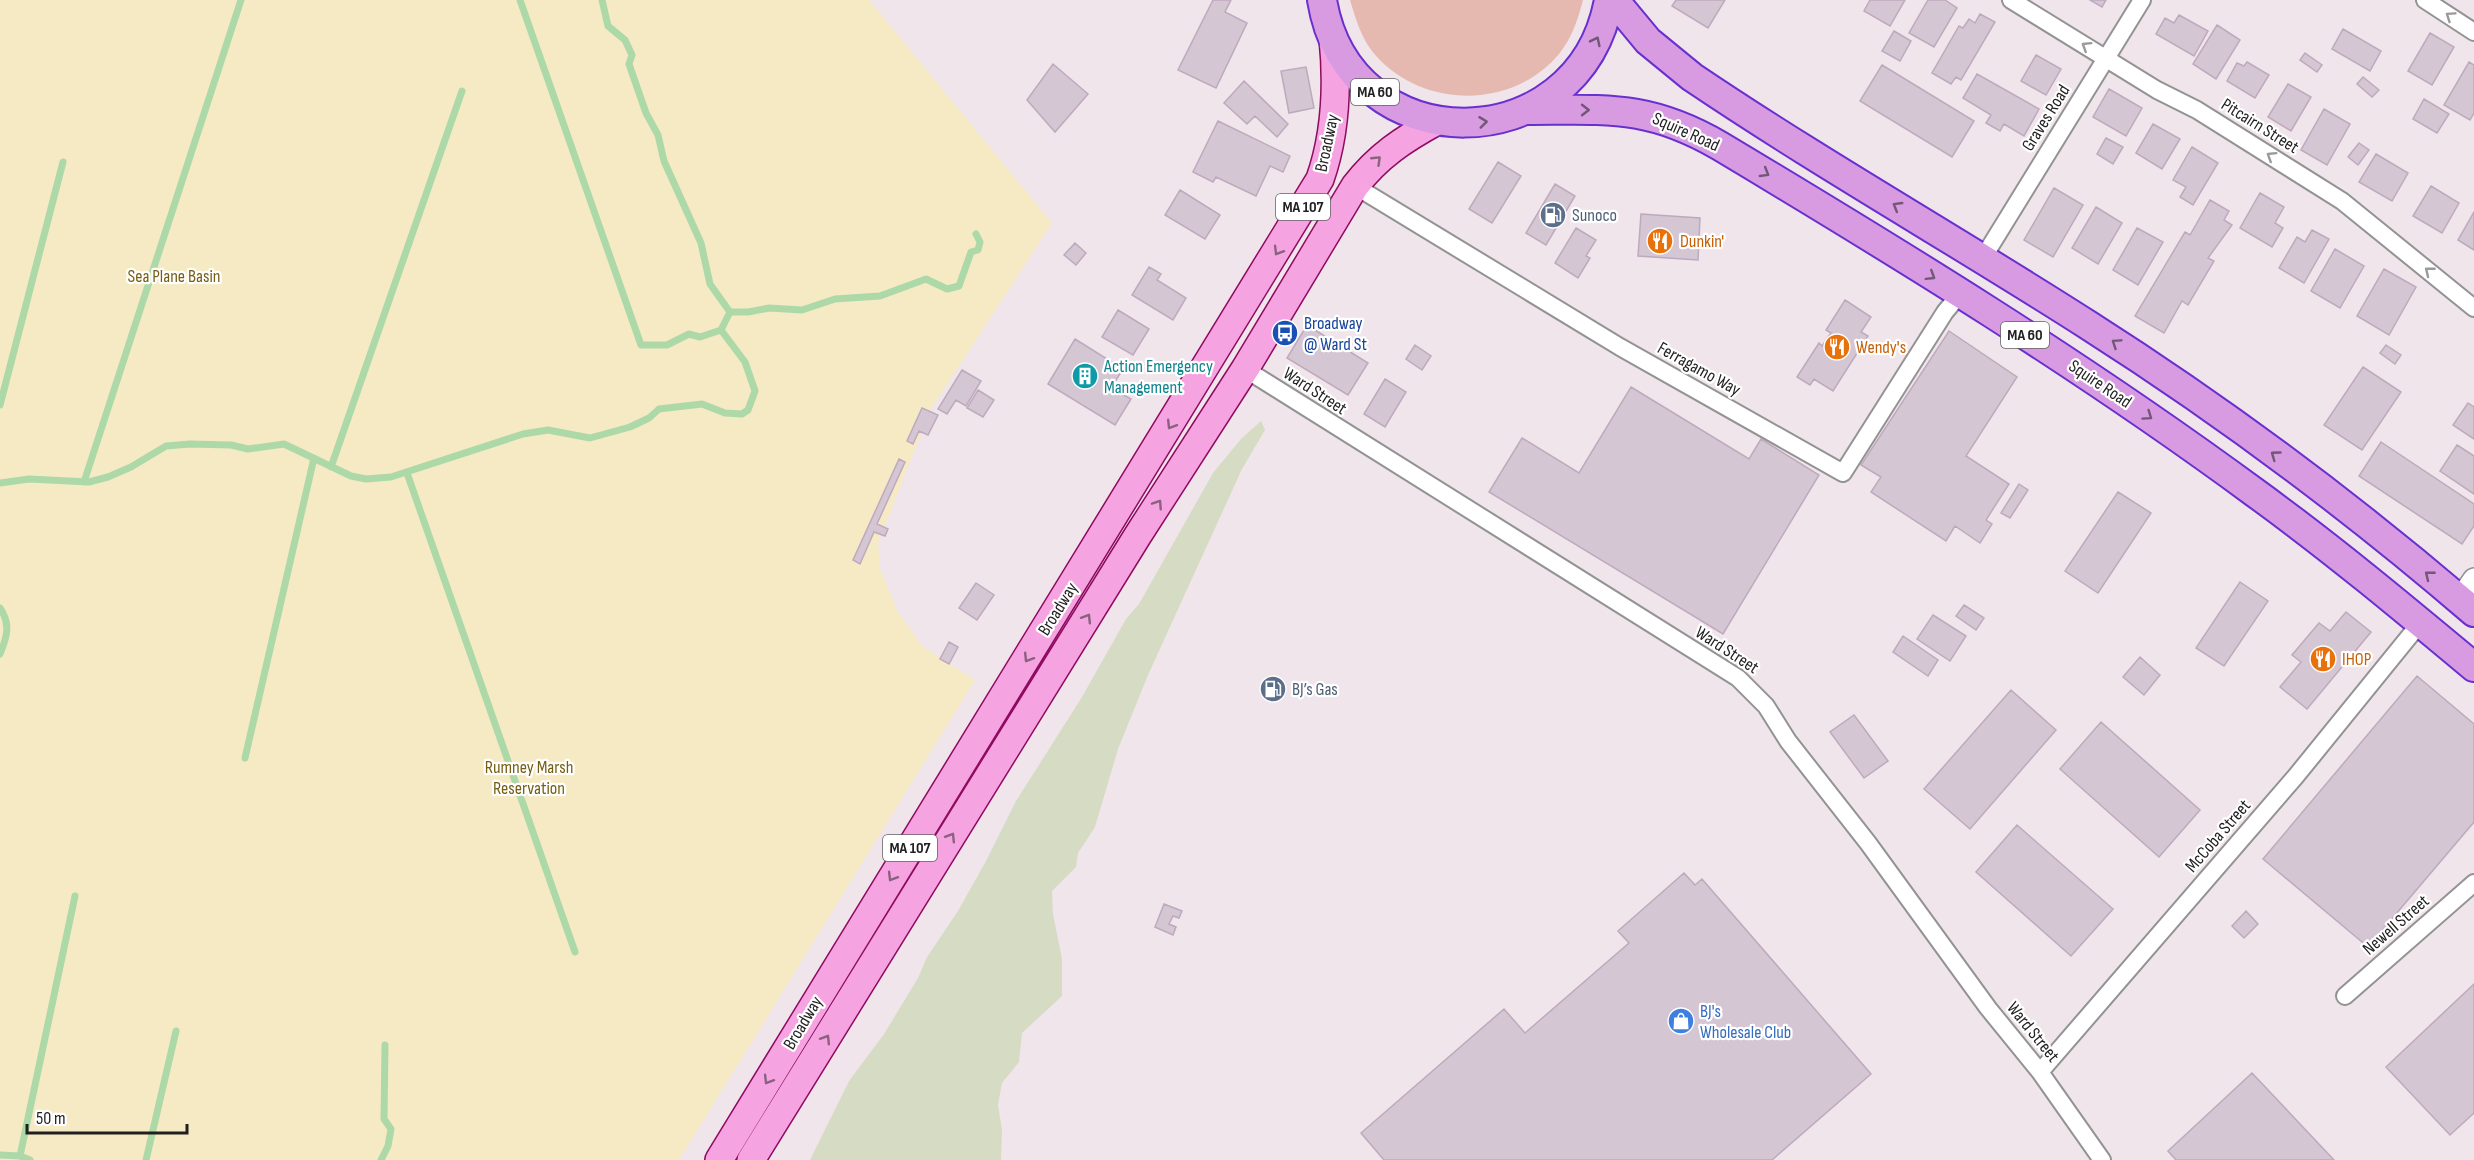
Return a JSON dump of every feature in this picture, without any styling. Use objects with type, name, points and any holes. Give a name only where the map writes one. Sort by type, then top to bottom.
[{"type":"highway","name":"MA 60","points":[[1322,0],[1333,38],[1345,60],[1370,88],[1401,109],[1437,121],[1483,123],[1527,110]]},
{"type":"highway","points":[[1527,110],[1558,91],[1583,64],[1601,31],[1609,0]]},
{"type":"highway","name":"MA 60","points":[[1614,0],[1648,41],[1692,77],[2091,326],[2232,423],[2468,595]]},
{"type":"highway","name":"Squire Road","points":[[1527,110],[1634,112],[1683,126],[1765,173],[2077,368],[2194,448],[2326,545],[2474,667]]},
{"type":"main road","name":"Broadway","points":[[719,1160],[1320,179],[1328,156],[1336,104],[1333,38]]},
{"type":"main road","name":"Broadway","points":[[751,1160],[1120,563],[1245,369],[1355,186],[1372,163],[1389,149],[1437,121]]},
{"type":"street","name":"Pitcairn Street","points":[[2011,0],[2197,110],[2342,201],[2474,308]]},
{"type":"street","name":"Graves Road","points":[[1983,258],[2142,0]]},
{"type":"street","points":[[2426,0],[2474,32]]},
{"type":"street","name":"Ferragamo Way","points":[[1355,186],[1620,347],[1843,473],[1945,312],[1960,294]]},
{"type":"street","name":"Ward Street","points":[[1245,369],[1754,690],[1788,741],[1868,843],[1988,1008],[2040,1072],[2102,1160]]},
{"type":"street","name":"McCoba Street","points":[[2040,1072],[2296,776],[2421,622]]},
{"type":"street","name":"Newell Street","points":[[2344,996],[2474,883]]},
{"type":"shaded area","points":[[1350,0],[1583,0],[1568,41],[1559,54],[1540,72],[1518,85],[1494,93],[1469,96],[1444,93],[1419,86],[1397,74],[1377,57],[1367,44]]},
{"type":"green space","name":"Rumney Marsh Reservation","points":[[0,0],[869,0],[1052,223],[931,409],[878,543],[880,568],[897,610],[922,646],[975,680],[679,1160],[0,1160]]},
{"type":"green space","points":[[1261,421],[1265,430],[1242,469],[1148,675],[1118,749],[1095,827],[1078,853],[1076,867],[1052,891],[1053,914],[1062,959],[1062,996],[1022,1033],[1019,1062],[1002,1083],[998,1105],[1002,1130],[1001,1160],[810,1160],[849,1081],[884,1034],[918,978],[927,957],[958,911],[986,861],[1016,801],[1082,697],[1126,619],[1139,604],[1213,473],[1241,439]]},
{"type":"building","points":[[1213,0],[1231,0],[1225,12],[1247,23],[1216,88],[1178,70]]},
{"type":"building","points":[[1676,0],[1725,0],[1708,28],[1672,6]]},
{"type":"building","points":[[1870,0],[1905,0],[1890,26],[1864,11]]},
{"type":"building","points":[[1928,0],[1945,0],[1957,8],[1934,47],[1909,33]]},
{"type":"building","points":[[2090,0],[2106,0],[2102,7]]},
{"type":"building","points":[[1980,14],[1995,22],[1961,80],[1956,77],[1951,84],[1932,73],[1959,26],[1963,28],[1969,19],[1975,23]]},
{"type":"building","points":[[2179,15],[2208,31],[2194,56],[2156,34],[2165,18],[2174,23]]},
{"type":"building","points":[[2217,25],[2240,40],[2216,79],[2193,64]]},
{"type":"building","points":[[2343,29],[2381,51],[2370,71],[2332,49]]},
{"type":"building","points":[[1894,31],[1911,41],[1900,61],[1882,51]]},
{"type":"building","points":[[2430,33],[2454,47],[2432,85],[2408,71]]},
{"type":"building","points":[[2305,53],[2322,65],[2317,72],[2300,60]]},
{"type":"building","points":[[2036,55],[2061,69],[2046,95],[2021,81]]},
{"type":"building","points":[[2247,62],[2269,75],[2255,98],[2227,81],[2237,63],[2244,66]]},
{"type":"building","points":[[2469,62],[2474,65],[2474,113],[2470,120],[2444,105]]},
{"type":"building","points":[[1053,64],[1088,94],[1055,132],[1027,100]]},
{"type":"building","points":[[1882,65],[1974,121],[1952,157],[1860,101]]},
{"type":"building","points":[[1306,67],[1314,108],[1289,113],[1281,71]]},
{"type":"building","points":[[1977,74],[2039,109],[2024,136],[2004,124],[2000,131],[1986,123],[1991,115],[1963,98]]},
{"type":"building","points":[[2363,77],[2379,90],[2372,97],[2357,84]]},
{"type":"building","points":[[1244,81],[1288,124],[1277,137],[1255,116],[1247,124],[1224,103]]},
{"type":"building","points":[[2288,84],[2311,97],[2291,131],[2268,117]]},
{"type":"building","points":[[2109,89],[2142,108],[2126,136],[2093,117]]},
{"type":"building","points":[[2424,99],[2449,114],[2437,133],[2413,119]]},
{"type":"building","points":[[2324,109],[2350,124],[2327,165],[2301,150]]},
{"type":"building","points":[[1218,121],[1290,156],[1283,172],[1270,166],[1256,196],[1216,177],[1213,182],[1193,172]]},
{"type":"building","points":[[2153,124],[2180,139],[2162,169],[2136,153]]},
{"type":"building","points":[[2106,138],[2123,147],[2113,164],[2097,154]]},
{"type":"building","points":[[2359,143],[2369,150],[2358,165],[2348,157]]},
{"type":"building","points":[[2192,147],[2218,163],[2193,205],[2180,197],[2186,187],[2173,180]]},
{"type":"building","points":[[2376,154],[2408,173],[2392,201],[2359,182]]},
{"type":"building","points":[[1498,162],[1521,176],[1492,223],[1469,209]]},
{"type":"building","points":[[1555,184],[1575,196],[1546,245],[1526,233]]},
{"type":"building","points":[[2431,186],[2459,203],[2442,233],[2413,216]]},
{"type":"building","points":[[2054,188],[2083,205],[2053,257],[2024,240]]},
{"type":"building","points":[[1180,190],[1220,215],[1205,239],[1165,215]]},
{"type":"building","points":[[2260,193],[2284,207],[2275,223],[2283,228],[2272,247],[2240,228]]},
{"type":"building","points":[[2210,200],[2229,211],[2224,220],[2232,225],[2208,258],[2214,261],[2188,305],[2182,301],[2164,333],[2135,316],[2185,232],[2190,235]]},
{"type":"building","points":[[2096,207],[2122,223],[2098,264],[2072,248]]},
{"type":"building","points":[[2474,212],[2474,250],[2458,240]]},
{"type":"building","points":[[1641,214],[1700,218],[1698,260],[1638,256]]},
{"type":"building","points":[[1576,228],[1596,240],[1586,256],[1590,258],[1578,278],[1555,263]]},
{"type":"building","points":[[2137,228],[2163,242],[2138,285],[2113,270]]},
{"type":"building","points":[[2312,230],[2329,239],[2304,283],[2279,268],[2297,237],[2305,242]]},
{"type":"building","points":[[1075,243],[1086,253],[1076,265],[1064,255]]},
{"type":"building","points":[[2335,249],[2364,266],[2340,308],[2311,291]]},
{"type":"building","points":[[1149,267],[1161,274],[1157,280],[1186,298],[1173,320],[1132,295]]},
{"type":"building","points":[[2384,269],[2416,287],[2389,335],[2357,316]]},
{"type":"building","points":[[1845,300],[1871,317],[1861,332],[1868,336],[1833,391],[1814,379],[1810,385],[1797,377],[1819,343],[1822,346],[1831,333],[1826,330]]},
{"type":"building","points":[[1118,310],[1149,329],[1133,355],[1102,337]]},
{"type":"building","points":[[1307,325],[1368,363],[1348,395],[1287,358]]},
{"type":"building","points":[[1949,331],[2017,377],[1966,456],[2009,484],[1986,520],[1992,524],[1980,543],[1955,526],[1946,541],[1871,492],[1881,477],[1861,465]]},
{"type":"building","name":"Action Emergency Management","points":[[1075,339],[1123,369],[1111,388],[1131,399],[1115,425],[1048,384]]},
{"type":"building","points":[[1415,345],[1431,356],[1422,370],[1406,359]]},
{"type":"building","points":[[2386,345],[2401,355],[2395,364],[2380,353]]},
{"type":"building","points":[[2363,367],[2401,392],[2362,450],[2324,425]]},
{"type":"building","points":[[962,370],[981,381],[966,406],[956,400],[947,414],[938,409]]},
{"type":"building","points":[[1385,379],[1406,392],[1385,427],[1364,414]]},
{"type":"building","points":[[1631,387],[1749,459],[1761,439],[1819,475],[1723,634],[1489,492],[1522,438],[1579,473]]},
{"type":"building","points":[[978,390],[994,400],[983,417],[967,408]]},
{"type":"building","points":[[2468,403],[2474,407],[2474,439],[2453,425]]},
{"type":"building","points":[[922,408],[938,415],[928,435],[919,431],[913,444],[907,441]]},
{"type":"building","points":[[2381,442],[2474,504],[2474,526],[2462,544],[2359,476]]},
{"type":"building","points":[[2457,445],[2474,456],[2474,494],[2440,471]]},
{"type":"building","points":[[899,459],[905,462],[877,524],[888,529],[885,536],[874,532],[860,564],[853,560]]},
{"type":"building","points":[[2019,484],[2028,490],[2010,518],[2001,513]]},
{"type":"building","points":[[2118,492],[2151,513],[2098,593],[2065,571]]},
{"type":"building","points":[[2240,582],[2268,601],[2224,666],[2196,648]]},
{"type":"building","points":[[976,583],[994,595],[977,620],[959,608]]},
{"type":"building","points":[[1964,605],[1984,618],[1976,630],[1956,616]]},
{"type":"building","name":"IHOP","points":[[2346,612],[2371,632],[2307,709],[2280,687],[2301,662],[2292,655],[2319,623],[2330,631]]},
{"type":"building","points":[[1933,615],[1966,636],[1950,661],[1917,639]]},
{"type":"building","points":[[1903,636],[1938,660],[1928,676],[1893,652]]},
{"type":"building","points":[[949,642],[958,647],[949,664],[940,659]]},
{"type":"building","points":[[2140,657],[2160,675],[2144,695],[2123,677]]},
{"type":"building","points":[[2417,676],[2474,724],[2474,822],[2368,947],[2263,859]]},
{"type":"building","points":[[2011,690],[2056,730],[1970,829],[1924,789]]},
{"type":"building","points":[[1854,715],[1888,761],[1864,778],[1830,732]]},
{"type":"building","points":[[2101,722],[2200,810],[2159,857],[2060,769]]},
{"type":"building","points":[[2017,825],[2113,909],[2071,956],[1976,872]]},
{"type":"building","name":"BJ's Wholesale Club","points":[[1684,873],[1695,885],[1702,879],[1871,1074],[1772,1160],[1384,1160],[1361,1133],[1504,1009],[1525,1033],[1629,943],[1618,931]]},
{"type":"building","points":[[1164,904],[1182,911],[1179,918],[1173,916],[1169,924],[1176,927],[1173,935],[1155,927]]},
{"type":"building","points":[[2246,911],[2258,924],[2244,938],[2232,926]]},
{"type":"building","points":[[2474,984],[2474,1113],[2450,1135],[2386,1067]]},
{"type":"building","points":[[2252,1073],[2334,1160],[2176,1160],[2168,1151]]},
{"type":"waterway","points":[[84,482],[241,0]]},
{"type":"waterway","points":[[520,0],[641,345],[667,345],[689,334],[700,337],[721,330],[730,312],[748,312],[769,308],[802,310],[835,299],[880,296],[926,279],[947,289],[959,286],[971,252],[978,250],[980,242],[976,234]]},
{"type":"waterway","points":[[602,0],[608,26],[625,40],[632,55],[629,64],[646,113],[658,135],[664,161],[701,243],[710,284],[730,312]]},
{"type":"waterway","points":[[331,467],[462,91]]},
{"type":"waterway","points":[[0,405],[63,162]]},
{"type":"waterway","points":[[0,483],[29,479],[89,482],[131,467],[166,446],[190,444],[231,445],[248,449],[284,444],[351,476],[366,479],[391,477],[523,434],[548,430],[590,438],[630,427],[649,418],[659,409],[702,404],[725,413],[742,414],[748,410],[755,391],[745,362],[721,330]]},
{"type":"waterway","points":[[245,758],[314,458]]},
{"type":"waterway","points":[[407,473],[575,952]]},
{"type":"waterway","points":[[0,608],[7,625],[0,654]]},
{"type":"waterway","points":[[20,1156],[75,896]]},
{"type":"waterway","points":[[146,1160],[176,1031]]},
{"type":"waterway","points":[[381,1160],[388,1146],[391,1129],[384,1119],[385,1045]]},
{"type":"waterway","points":[[0,1155],[20,1156],[30,1160]]},
{"type":"place","name":"Sunoco","points":[[1553,215]]},
{"type":"place","name":"Dunkin'","points":[[1660,241]]},
{"type":"place","name":"Broadway @ Ward St","points":[[1285,333]]},
{"type":"place","name":"Wendy's","points":[[1837,347]]},
{"type":"place","name":"Action Emergency Management","points":[[1085,376]]},
{"type":"place","name":"IHOP","points":[[2323,659]]},
{"type":"place","name":"BJ’s Gas","points":[[1273,689]]},
{"type":"place","name":"BJ's Wholesale Club","points":[[1681,1021]]},
{"type":"park label","name":"Sea Plane Basin","points":[[174,276]]}]
